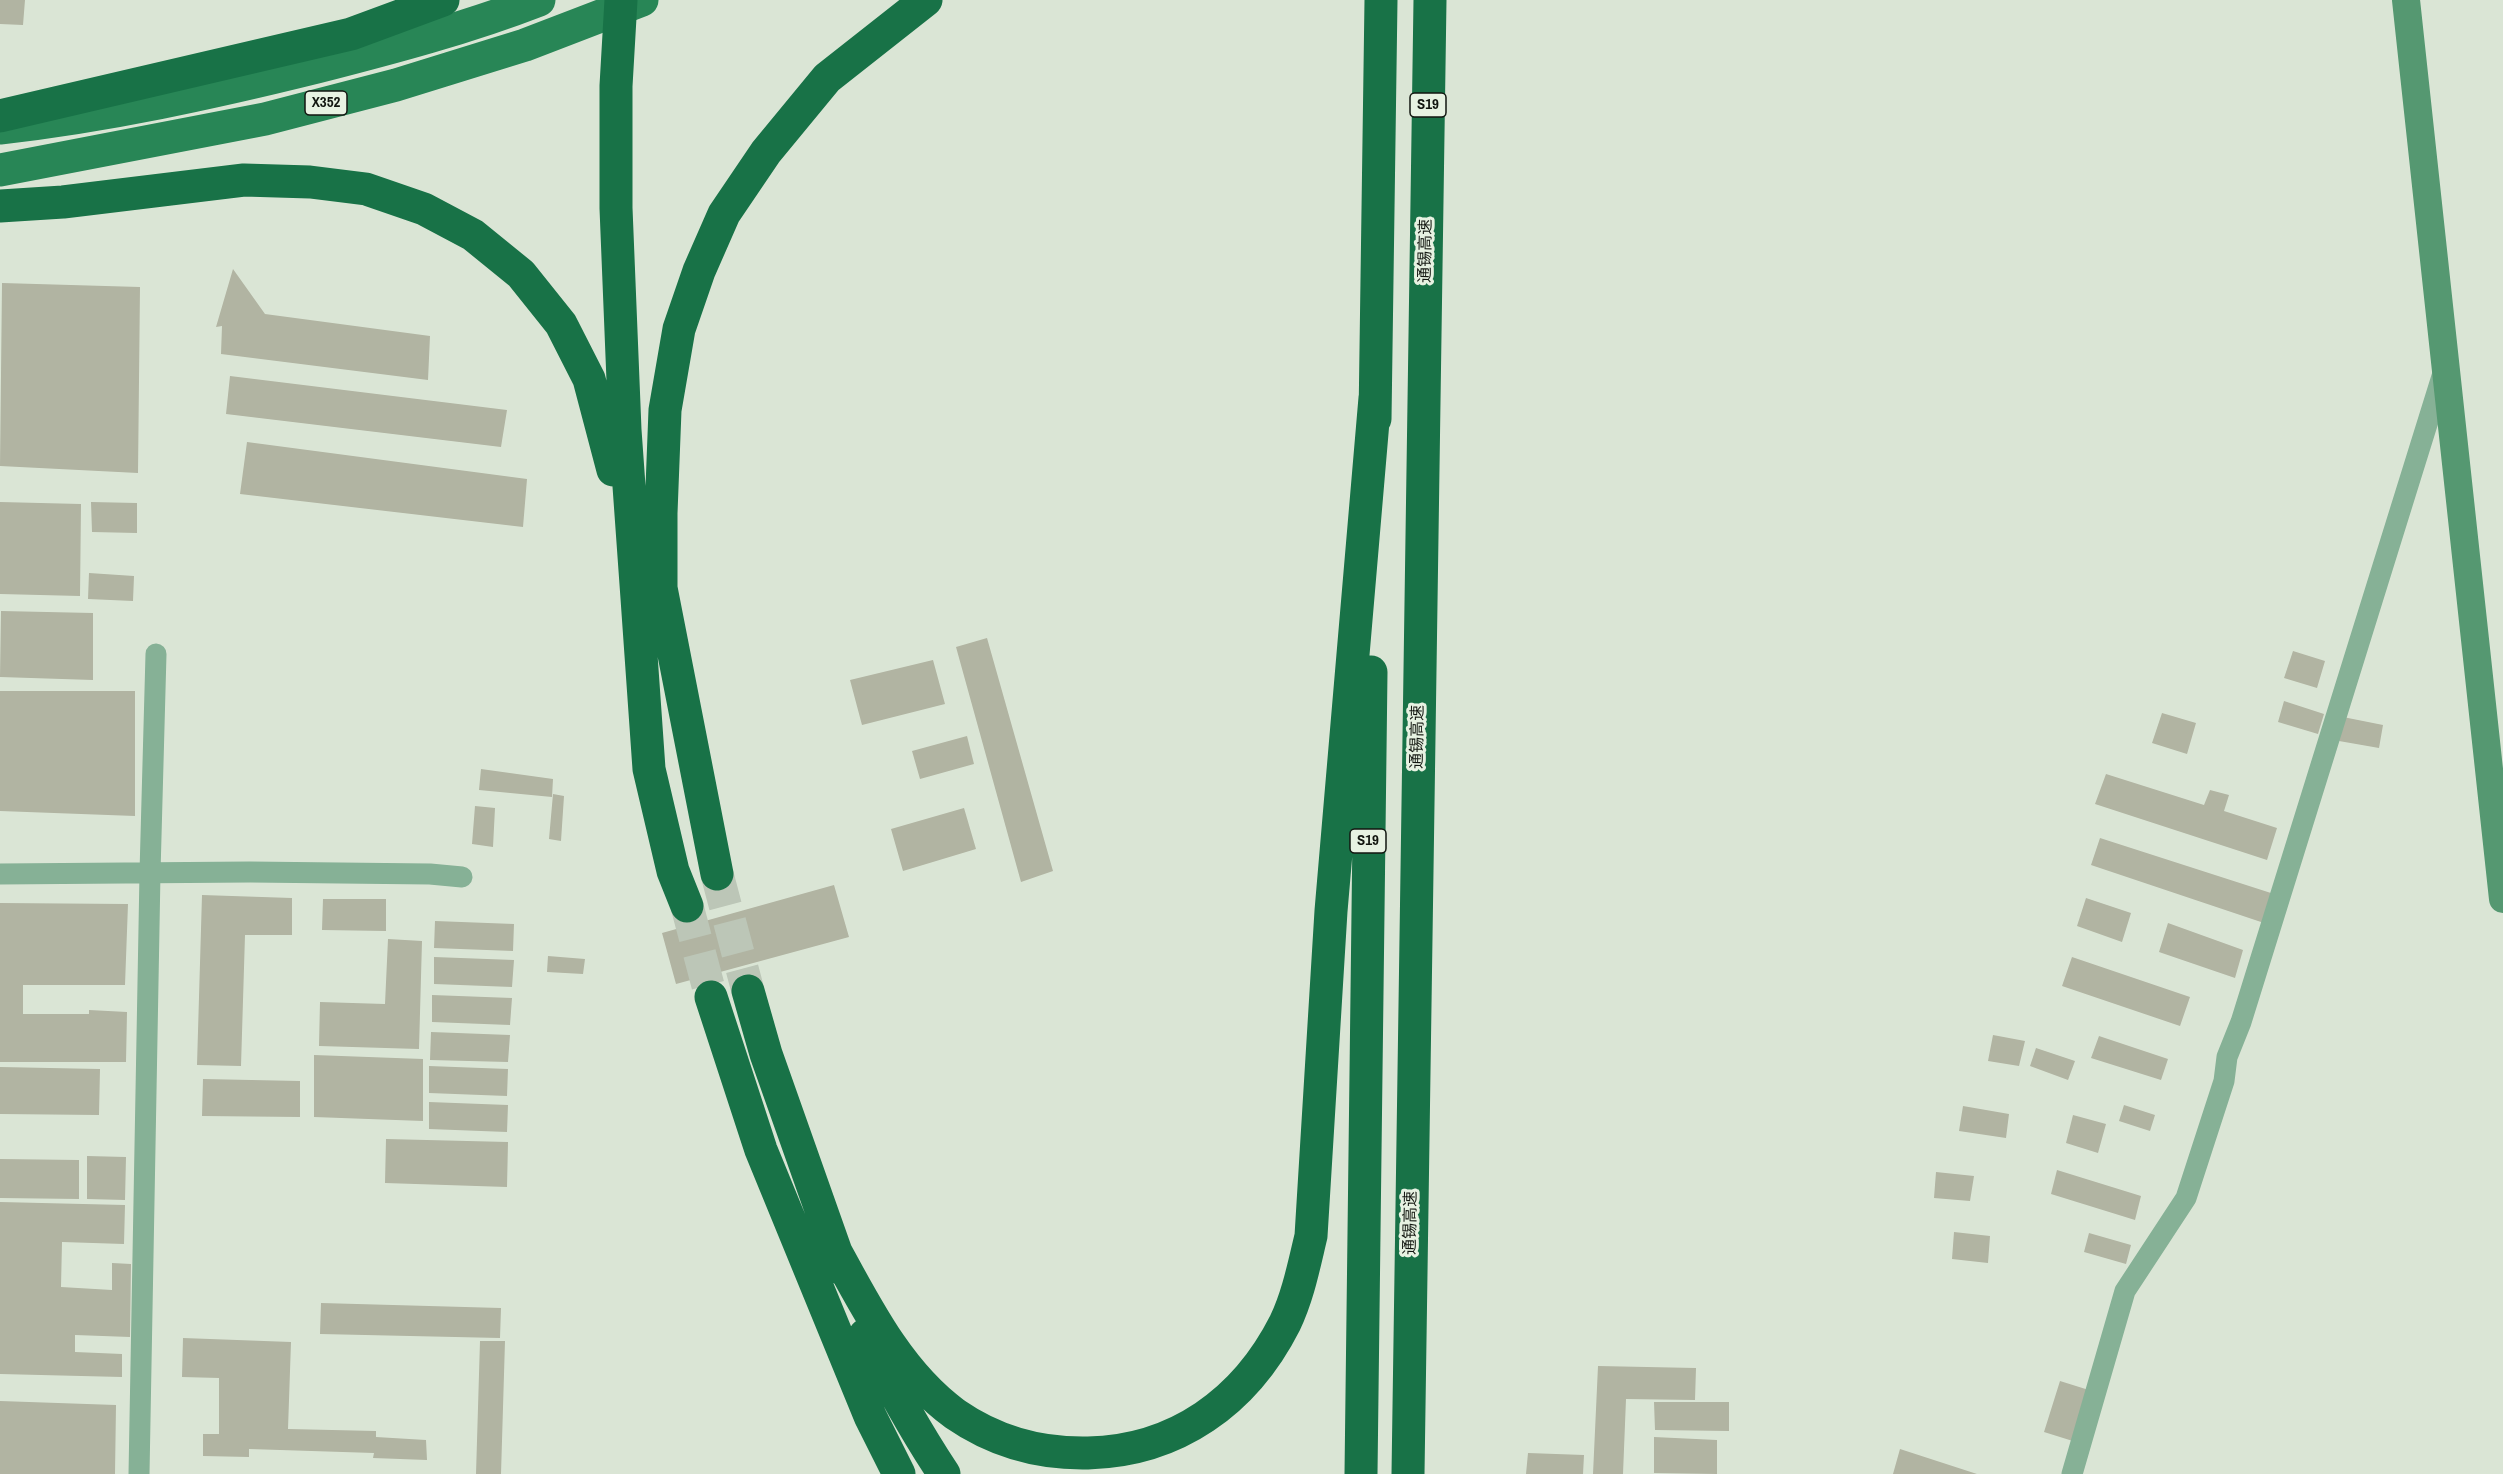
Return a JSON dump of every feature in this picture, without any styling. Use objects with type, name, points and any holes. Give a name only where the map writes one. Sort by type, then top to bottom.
[{"type":"highway","points":[[0,116],[351,34],[443,0]]},
{"type":"highway","points":[[621,0],[616,87],[616,208],[627,304]]},
{"type":"highway","points":[[641,0],[635,84],[625,429],[649,593],[649,769],[673,871],[687,906]]},
{"type":"highway","points":[[649,593],[661,513],[665,410],[680,329],[699,272],[724,214],[766,152],[827,78],[926,0]]},
{"type":"highway","name":"S19","points":[[1360,1474],[1364,1033],[1381,0]]},
{"type":"highway","name":"通锡高速","points":[[1408,1474],[1430,0]]},
{"type":"highway","points":[[0,206],[63,202],[244,180],[310,182],[366,189],[424,209],[473,235],[521,274],[561,324],[589,379],[649,593],[717,874]]},
{"type":"highway","points":[[835,1250],[865,1306],[893,1349],[924,1385],[954,1413],[986,1432],[1023,1447],[1069,1453],[1112,1452],[1148,1445],[1182,1432],[1213,1413],[1243,1385],[1264,1358],[1285,1322],[1300,1282],[1311,1236],[1333,887],[1375,398]]},
{"type":"highway","points":[[748,991],[766,1054],[863,1330],[882,1371],[917,1434],[944,1474]]},
{"type":"highway","points":[[711,997],[761,1150],[870,1416],[899,1474]]},
{"type":"highway","points":[[814,1278],[896,1430],[923,1474]]},
{"type":"highway","points":[[1409,1359],[1413,1474]]},
{"type":"main road","name":"X352","points":[[0,128],[46,123],[219,91],[386,50],[539,0]]},
{"type":"main road","name":"X352","points":[[0,170],[265,119],[396,85],[525,45],[641,0]]},
{"type":"street","points":[[2406,0],[2503,899]]},
{"type":"street","points":[[2072,1474],[2125,1291],[2186,1198],[2224,1081],[2227,1057],[2241,1022],[2445,365]]},
{"type":"street","points":[[139,1474],[156,654]]},
{"type":"street","points":[[0,874],[250,872],[430,874],[462,877]]},
{"type":"building","points":[[0,0],[25,0],[23,25],[0,24]]},
{"type":"building","points":[[233,269],[265,314],[430,336],[428,380],[221,354],[222,326],[216,327]]},
{"type":"building","points":[[2,283],[140,287],[138,473],[0,466]]},
{"type":"building","points":[[230,376],[507,410],[501,447],[226,414]]},
{"type":"building","points":[[247,442],[527,479],[523,527],[240,494]]},
{"type":"building","points":[[0,502],[81,504],[80,596],[0,594]]},
{"type":"building","points":[[91,502],[137,503],[137,533],[92,532]]},
{"type":"building","points":[[89,573],[134,576],[133,601],[88,599]]},
{"type":"building","points":[[1,611],[93,613],[93,680],[0,677]]},
{"type":"building","points":[[987,638],[1053,871],[1021,882],[956,647]]},
{"type":"building","points":[[2293,651],[2325,661],[2317,688],[2284,678]]},
{"type":"building","points":[[933,660],[945,704],[862,725],[850,680]]},
{"type":"building","points":[[0,691],[135,691],[135,816],[0,811]]},
{"type":"building","points":[[2284,701],[2324,714],[2318,734],[2278,722]]},
{"type":"building","points":[[2162,713],[2196,723],[2187,754],[2152,743]]},
{"type":"building","points":[[2343,717],[2383,725],[2379,748],[2339,741]]},
{"type":"building","points":[[967,736],[974,764],[920,779],[912,751]]},
{"type":"building","points":[[481,769],[553,779],[552,797],[479,790]]},
{"type":"building","points":[[2106,774],[2204,805],[2210,790],[2229,795],[2224,811],[2277,828],[2267,860],[2095,804]]},
{"type":"building","points":[[553,794],[564,796],[561,841],[549,839]]},
{"type":"building","points":[[475,806],[495,808],[493,847],[472,844]]},
{"type":"building","points":[[964,808],[976,849],[903,871],[891,829]]},
{"type":"building","points":[[2100,838],[2274,894],[2264,923],[2091,865]]},
{"type":"building","points":[[834,885],[849,937],[676,984],[662,933]]},
{"type":"building","points":[[202,895],[292,898],[292,935],[245,935],[241,1066],[197,1065]]},
{"type":"building","points":[[2086,898],[2131,913],[2122,942],[2077,926]]},
{"type":"building","points":[[323,899],[386,899],[386,931],[322,930]]},
{"type":"building","points":[[0,903],[128,904],[125,985],[23,985],[23,1014],[89,1014],[89,1010],[127,1012],[126,1062],[0,1062]]},
{"type":"building","points":[[435,921],[514,924],[513,951],[434,948]]},
{"type":"building","points":[[2168,923],[2243,950],[2235,978],[2159,952]]},
{"type":"building","points":[[388,939],[422,941],[419,1049],[319,1046],[320,1002],[385,1004]]},
{"type":"building","points":[[548,956],[585,959],[583,974],[547,972]]},
{"type":"building","points":[[434,957],[514,960],[512,987],[434,984]]},
{"type":"building","points":[[2072,957],[2190,997],[2180,1026],[2062,986]]},
{"type":"building","points":[[432,995],[512,998],[510,1025],[432,1022]]},
{"type":"building","points":[[431,1032],[510,1035],[508,1062],[430,1060]]},
{"type":"building","points":[[1993,1035],[2025,1041],[2019,1066],[1988,1061]]},
{"type":"building","points":[[2099,1036],[2168,1059],[2161,1080],[2091,1058]]},
{"type":"building","points":[[2036,1048],[2075,1061],[2068,1080],[2030,1066]]},
{"type":"building","points":[[314,1055],[423,1059],[423,1121],[314,1117]]},
{"type":"building","points":[[429,1066],[508,1069],[507,1096],[429,1093]]},
{"type":"building","points":[[0,1067],[100,1069],[99,1115],[0,1114]]},
{"type":"building","points":[[203,1079],[300,1081],[300,1117],[202,1116]]},
{"type":"building","points":[[429,1102],[508,1105],[507,1132],[429,1129]]},
{"type":"building","points":[[2124,1105],[2155,1115],[2150,1131],[2119,1121]]},
{"type":"building","points":[[1963,1106],[2009,1114],[2006,1138],[1959,1131]]},
{"type":"building","points":[[2073,1115],[2106,1124],[2098,1153],[2066,1143]]},
{"type":"building","points":[[386,1139],[508,1142],[507,1187],[385,1183]]},
{"type":"building","points":[[87,1156],[126,1157],[125,1200],[87,1199]]},
{"type":"building","points":[[0,1159],[79,1160],[79,1199],[0,1198]]},
{"type":"building","points":[[2057,1170],[2141,1196],[2135,1220],[2051,1194]]},
{"type":"building","points":[[1936,1172],[1974,1176],[1970,1201],[1934,1198]]},
{"type":"building","points":[[0,1202],[125,1205],[124,1244],[62,1242],[61,1287],[112,1290],[112,1263],[131,1264],[130,1337],[75,1335],[75,1352],[122,1354],[122,1377],[0,1374]]},
{"type":"building","points":[[1954,1232],[1990,1236],[1988,1263],[1952,1259]]},
{"type":"building","points":[[2089,1233],[2131,1245],[2126,1264],[2084,1252]]},
{"type":"building","points":[[321,1303],[501,1308],[500,1338],[320,1334]]},
{"type":"building","points":[[183,1338],[291,1342],[288,1429],[376,1431],[376,1437],[426,1440],[427,1460],[373,1458],[374,1453],[249,1449],[249,1457],[203,1456],[203,1434],[219,1434],[219,1378],[182,1377]]},
{"type":"building","points":[[480,1341],[505,1341],[501,1474],[476,1474]]},
{"type":"building","points":[[1598,1366],[1696,1368],[1695,1400],[1626,1399],[1623,1474],[1593,1474]]},
{"type":"building","points":[[2060,1381],[2092,1391],[2076,1442],[2044,1432]]},
{"type":"building","points":[[0,1401],[116,1405],[115,1474],[0,1474]]},
{"type":"building","points":[[1654,1402],[1729,1402],[1729,1431],[1655,1430]]},
{"type":"building","points":[[1654,1437],[1717,1440],[1717,1474],[1654,1473]]},
{"type":"building","points":[[1900,1449],[1977,1474],[1893,1474]]},
{"type":"building","points":[[1528,1453],[1584,1455],[1583,1474],[1526,1474]]},
{"type":"tunnel","points":[[717,874],[748,991]]},
{"type":"tunnel","points":[[687,906],[711,997]]}]
